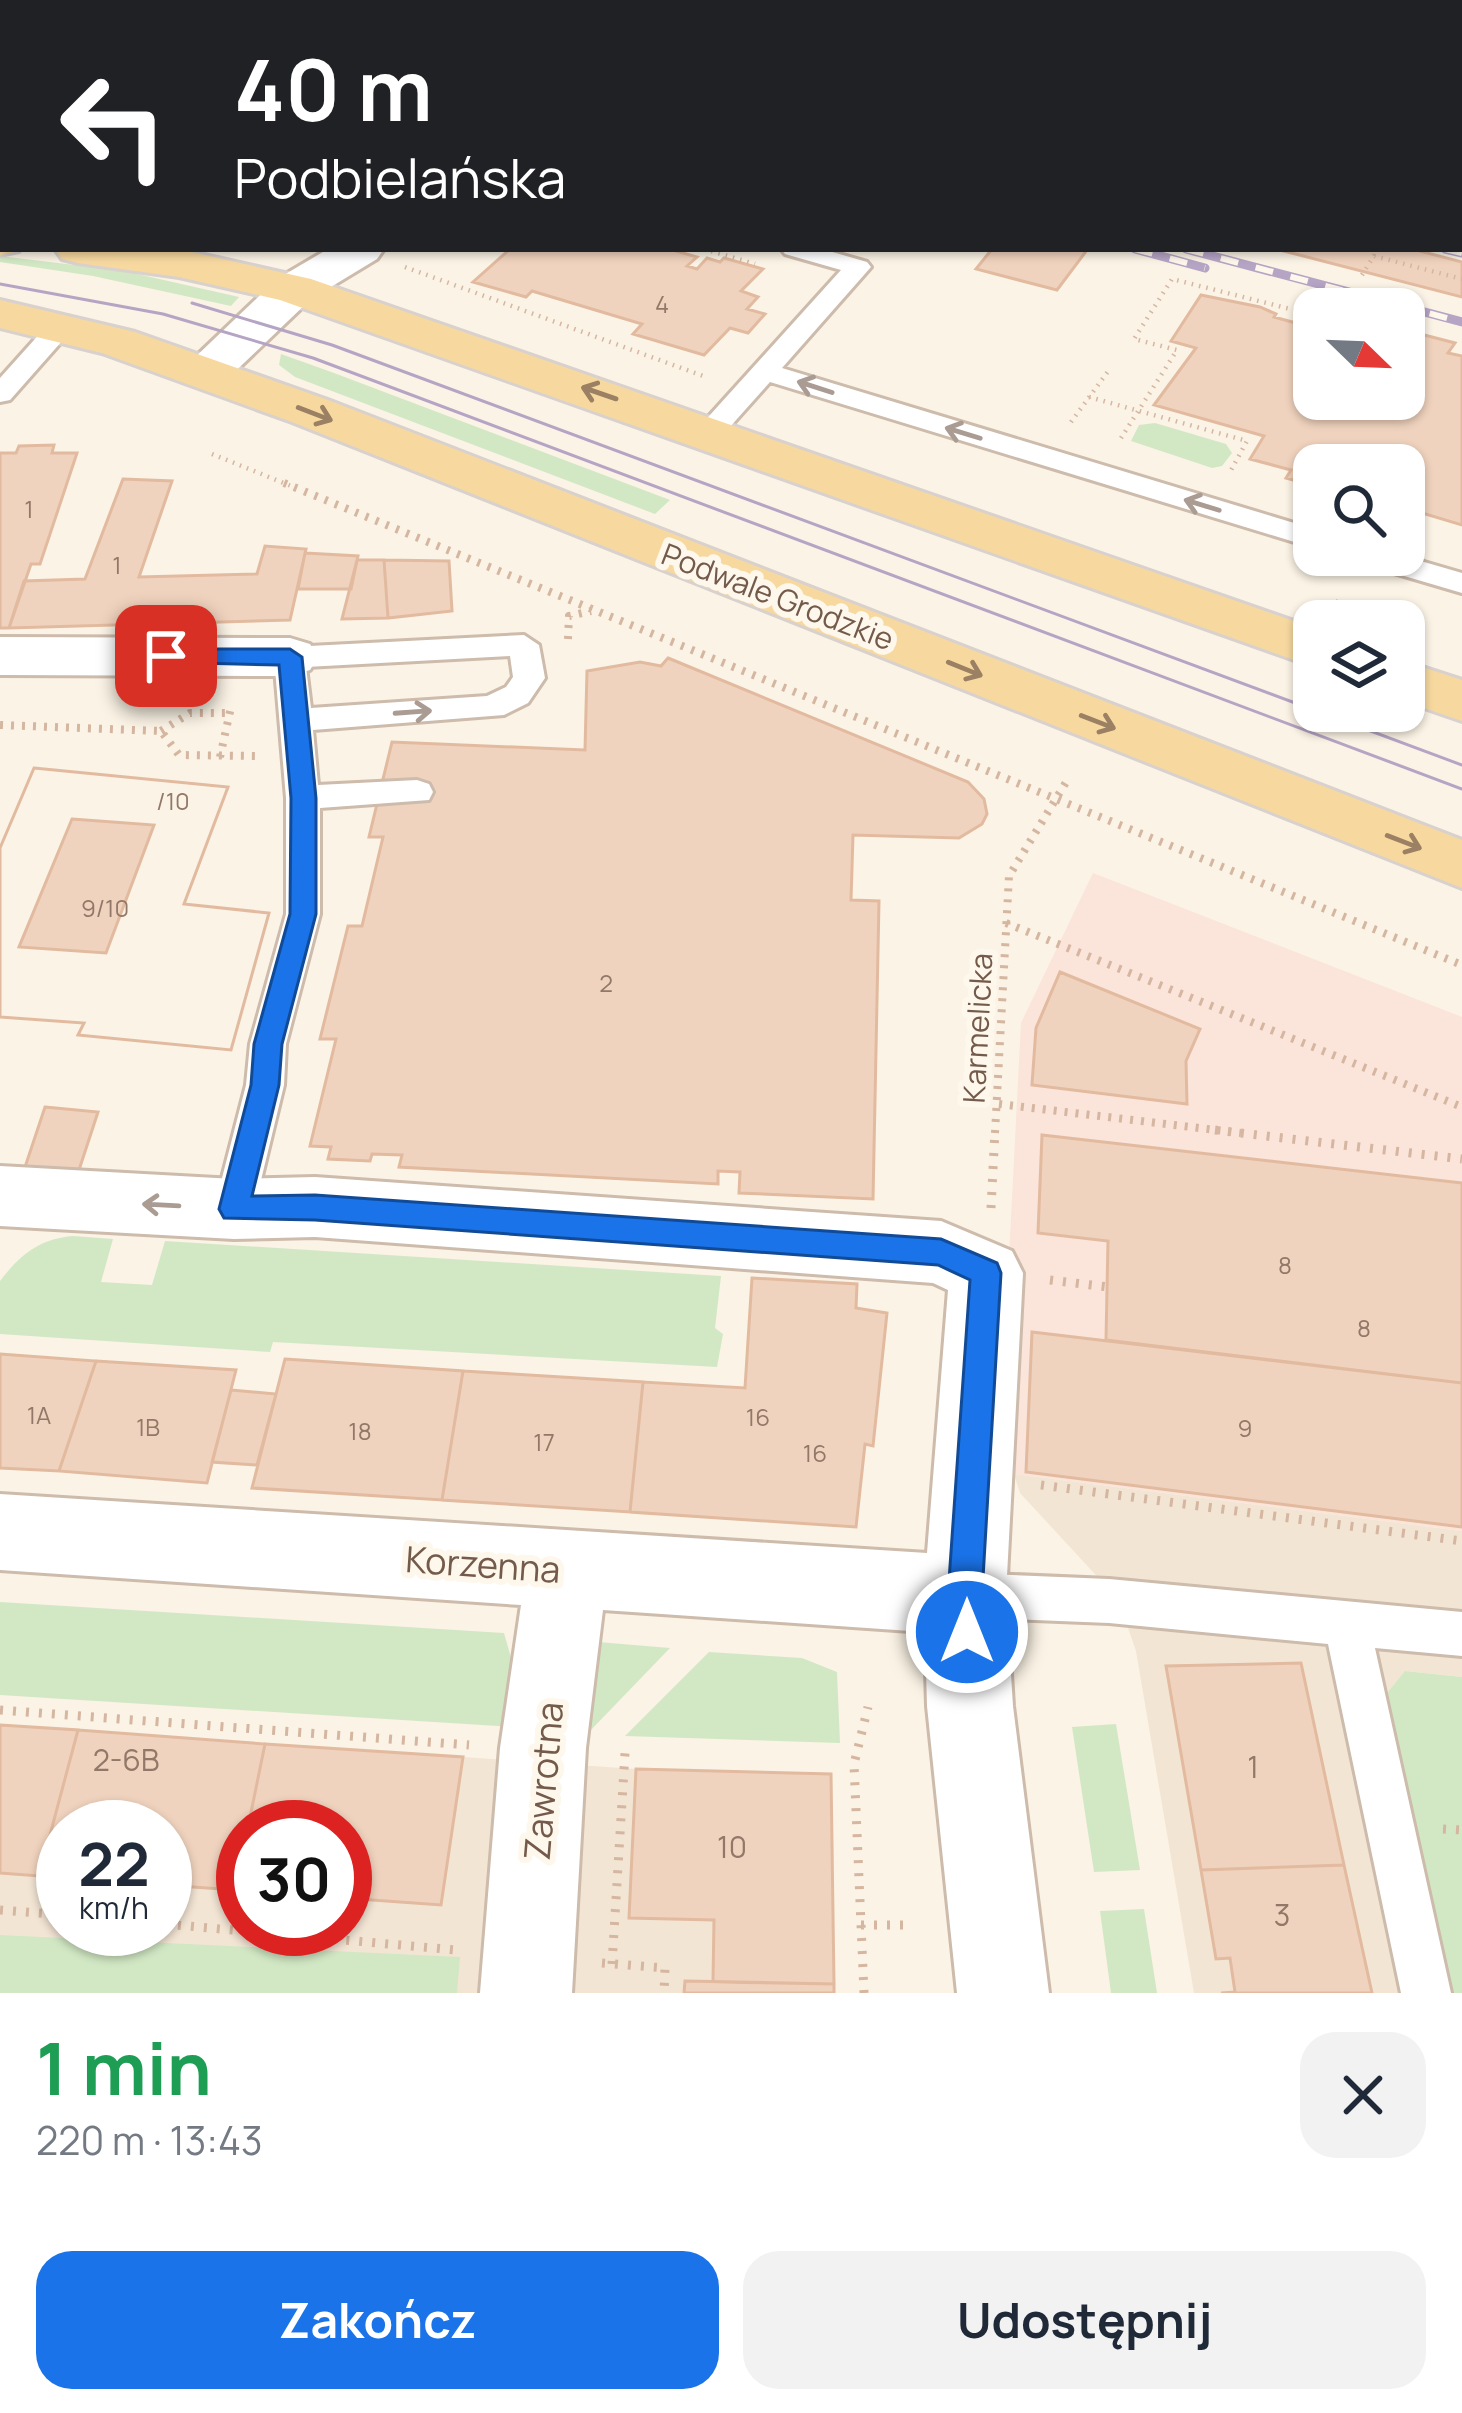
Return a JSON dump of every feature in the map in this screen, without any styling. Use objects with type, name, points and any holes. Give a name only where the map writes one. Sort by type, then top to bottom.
[{"type":"main road","points":[[100,252],[179,263],[303,269],[710,432],[1293,640]]},
{"type":"main road","name":"Podwale Grodzkie","points":[[0,314],[61,326],[206,373],[1462,865]]},
{"type":"main road","points":[[1425,688],[1462,701]]},
{"type":"street","points":[[206,373],[303,269],[377,254]]},
{"type":"street","points":[[0,656],[290,657]]},
{"type":"street","points":[[0,1196],[234,1209],[315,1207],[941,1252],[986,1273],[965,1595],[970,1706],[1003,1993]]},
{"type":"street","name":"Korzenna","points":[[0,1532],[965,1595]]},
{"type":"street","name":"Zawrotna","points":[[551,1968],[543,1748],[567,1569]]},
{"type":"lane","points":[[710,432],[859,267],[805,252]]},
{"type":"lane","points":[[0,394],[61,326]]},
{"type":"lane","points":[[766,372],[1293,533]]},
{"type":"lane","points":[[1425,573],[1462,584]]},
{"type":"lane","points":[[234,1209],[265,1085],[268,1044],[303,914],[303,798],[290,657],[524,645],[530,679],[517,695],[493,707],[296,719]]},
{"type":"lane","points":[[303,798],[381,790],[417,792]]},
{"type":"lane","points":[[965,1595],[1109,1600],[1462,1634]]},
{"type":"lane","points":[[1346,1620],[1426,1993]]},
{"type":"path","points":[[714,252],[763,266]]},
{"type":"path","points":[[1363,275],[1376,253],[1462,279]]},
{"type":"path","points":[[377,254],[426,278],[714,380]]},
{"type":"path","points":[[1138,411],[1177,350],[1134,339],[1172,279],[1293,310]]},
{"type":"path","points":[[1070,424],[1109,370]]},
{"type":"path","points":[[1089,397],[1247,441],[1229,472]]},
{"type":"path","points":[[212,454],[1462,965]]},
{"type":"path","points":[[569,616],[592,610]]},
{"type":"path","points":[[220,757],[234,695]]},
{"type":"path","points":[[0,725],[161,731],[190,713],[230,713]]},
{"type":"path","points":[[161,731],[179,755],[299,753]]},
{"type":"path","name":"Karmelicka","points":[[986,1273],[1009,876],[1068,779]]},
{"type":"path","points":[[1006,923],[1462,1107]]},
{"type":"path","points":[[998,1104],[1462,1159]]},
{"type":"path","points":[[1039,1485],[1462,1541]]},
{"type":"path","points":[[864,1993],[854,1763],[868,1707]]},
{"type":"path","points":[[0,1710],[488,1747]]},
{"type":"path","points":[[551,1968],[625,1753]]},
{"type":"path","points":[[0,1910],[36,1913]]},
{"type":"path","points":[[861,1925],[911,1925]]},
{"type":"path","points":[[192,1927],[551,1968],[665,1968],[664,1993]]},
{"type":"shaded area","points":[[1093,873],[1462,1017],[1462,1531],[998,1472],[1021,1023]]},
{"type":"shaded area","points":[[1014,1474],[1462,1531],[1462,1677],[1405,1671],[1386,1694],[1452,1993],[1194,1993],[1136,1651],[1118,1599],[1020,1493]]},
{"type":"shaded area","points":[[0,1725],[636,1769],[831,1774],[834,1993],[0,1993]]},
{"type":"green space","points":[[0,256],[124,271],[239,297],[231,306],[93,276],[0,262]]},
{"type":"green space","points":[[281,354],[670,500],[655,514],[295,377],[279,365]]},
{"type":"green space","points":[[1155,423],[1226,444],[1232,453],[1222,466],[1212,468],[1131,441],[1139,425]]},
{"type":"green space","points":[[73,1236],[113,1239],[101,1282],[152,1285],[165,1241],[721,1276],[715,1328],[723,1334],[717,1367],[273,1342],[270,1352],[0,1334],[0,1281],[31,1250]]},
{"type":"green space","points":[[0,1602],[504,1633],[516,1675],[514,1727],[0,1695]]},
{"type":"green space","points":[[586,1641],[670,1648],[589,1732],[570,1732]]},
{"type":"green space","points":[[709,1652],[802,1658],[837,1672],[840,1743],[625,1736]]},
{"type":"green space","points":[[1405,1671],[1462,1677],[1462,1993],[1452,1993],[1386,1694]]},
{"type":"green space","points":[[1116,1724],[1140,1870],[1094,1872],[1072,1727]]},
{"type":"green space","points":[[1144,1909],[1157,1993],[1111,1993],[1100,1911]]},
{"type":"green space","points":[[0,1935],[36,1937],[36,1956],[192,1956],[192,1944],[216,1945],[216,1956],[372,1953],[460,1957],[457,1993],[0,1993]]},
{"type":"building","points":[[507,252],[680,252],[697,257],[687,266],[697,269],[707,258],[720,262],[724,258],[763,269],[741,291],[758,297],[747,309],[765,314],[748,333],[730,328],[704,355],[633,334],[642,324],[532,291],[526,297],[473,282]]},
{"type":"building","points":[[990,252],[1086,252],[1057,290],[976,269]]},
{"type":"building","points":[[1288,252],[1424,252],[1462,262],[1462,297]]},
{"type":"building","points":[[1201,295],[1260,307],[1293,322],[1293,420],[1425,420],[1425,335],[1455,343],[1448,353],[1462,356],[1462,525],[1425,514],[1425,444],[1293,444],[1293,480],[1286,478],[1291,470],[1250,459],[1264,436],[1154,405],[1196,348],[1171,341]]},
{"type":"building","points":[[54,445],[52,453],[77,453],[40,564],[31,564],[9,628],[0,628],[0,453],[16,453],[19,446]]},
{"type":"building","points":[[123,479],[172,481],[139,577],[257,574],[265,546],[306,549],[290,620],[9,628],[24,581],[85,579]]},
{"type":"building","points":[[305,553],[358,556],[351,589],[298,589]]},
{"type":"building","points":[[357,560],[384,560],[388,618],[342,619]]},
{"type":"building","points":[[384,560],[449,561],[452,611],[388,618]]},
{"type":"building","points":[[668,658],[968,782],[984,799],[987,814],[982,824],[959,838],[853,835],[851,900],[879,901],[873,1199],[739,1193],[740,1172],[718,1171],[718,1184],[399,1167],[402,1155],[372,1154],[370,1161],[328,1159],[331,1147],[310,1146],[336,1039],[320,1039],[348,926],[362,926],[383,837],[369,837],[392,742],[585,750],[587,671],[640,662],[661,666]]},
{"type":"building","points":[[34,768],[228,787],[184,904],[269,913],[231,1050],[78,1035],[84,1023],[0,1017],[0,848]],"holes":[[[72,819],[154,825],[106,953],[19,947]]]},
{"type":"building","points":[[34,768],[228,787],[184,904],[269,913],[231,1050],[78,1035],[84,1023],[0,1017],[0,848]]},
{"type":"building","points":[[1060,972],[1200,1029],[1186,1061],[1187,1104],[1032,1085],[1036,1028]]},
{"type":"building","points":[[45,1107],[98,1112],[79,1170],[25,1167]]},
{"type":"building","points":[[1042,1135],[1462,1183],[1462,1383],[1106,1340],[1108,1241],[1038,1233]]},
{"type":"building","points":[[752,1278],[857,1284],[856,1308],[887,1313],[873,1446],[865,1444],[856,1527],[630,1512],[643,1382],[745,1388]]},
{"type":"building","points":[[1032,1332],[1462,1383],[1462,1527],[1026,1472]]},
{"type":"building","points":[[0,1354],[96,1361],[59,1471],[0,1468]]},
{"type":"building","points":[[285,1359],[463,1371],[442,1500],[252,1488]]},
{"type":"building","points":[[96,1361],[236,1370],[207,1483],[59,1471]]},
{"type":"building","points":[[463,1371],[643,1382],[630,1512],[442,1500]]},
{"type":"building","points":[[231,1390],[276,1394],[257,1465],[212,1462]]},
{"type":"building","points":[[1301,1663],[1344,1865],[1201,1870],[1166,1666]]},
{"type":"building","points":[[0,1725],[78,1730],[59,1800],[36,1800],[36,1876],[0,1873]]},
{"type":"building","points":[[78,1730],[265,1744],[254,1800],[216,1800],[216,1889],[192,1887],[192,1800],[59,1800]]},
{"type":"building","points":[[265,1744],[463,1757],[441,1905],[372,1900],[372,1800],[254,1800]]},
{"type":"building","points":[[636,1769],[831,1774],[834,1984],[713,1982],[714,1920],[629,1918]]},
{"type":"building","points":[[1344,1865],[1372,1993],[1221,1993],[1235,1992],[1230,1958],[1216,1959],[1201,1870]]},
{"type":"building","points":[[685,1981],[834,1984],[834,1993],[684,1993]]},
{"type":"tram line","points":[[0,284],[163,314],[313,358],[1462,789]]},
{"type":"tram line","points":[[192,303],[332,345],[1293,702]]},
{"type":"tram line","points":[[1373,732],[1462,765]]},
{"type":"railway","points":[[1146,252],[1205,268]]},
{"type":"railway","points":[[1197,252],[1462,322]]},
{"type":"railway","points":[[1458,252],[1462,253]]},
{"type":"route","points":[[166,656],[290,657],[303,798],[303,914],[268,1044],[265,1085],[234,1209],[315,1207],[941,1252],[986,1273],[965,1595],[967,1632]]}]
